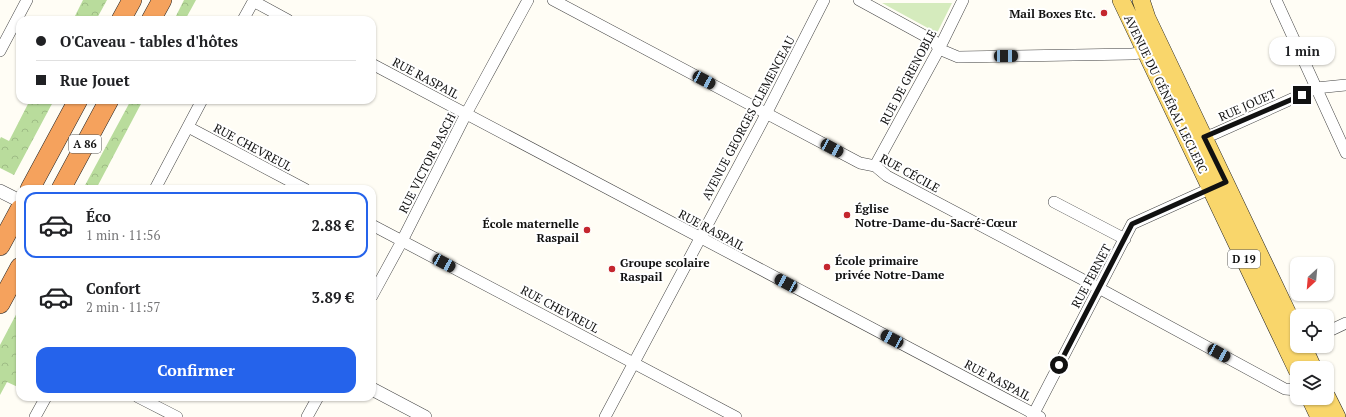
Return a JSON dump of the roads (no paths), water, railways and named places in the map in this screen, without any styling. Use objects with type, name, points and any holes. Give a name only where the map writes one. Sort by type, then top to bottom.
[{"type":"highway","points":[[123,16],[132,0]]},
{"type":"highway","points":[[154,16],[162,0]]},
{"type":"highway","name":"A 86","points":[[33,185],[76,104]]},
{"type":"highway","name":"A 86","points":[[63,185],[107,104]]},
{"type":"highway","points":[[0,246],[16,216]]},
{"type":"highway","points":[[4,298],[16,275]]},
{"type":"main road","name":"AVENUE DU GÉNÉRAL LECLERC","points":[[1121,0],[1183,128],[1218,185],[1290,320]]},
{"type":"main road","name":"AVENUE DU GÉNÉRAL LECLERC","points":[[1141,0],[1147,18],[1204,137],[1218,185],[1290,335]]},
{"type":"main road","name":"AVENUE DU GÉNÉRAL LECLERC","points":[[1301,353],[1307,361]]},
{"type":"main road","points":[[1313,405],[1319,417]]},
{"type":"main road","points":[[1331,405],[1337,417]]},
{"type":"street","points":[[19,16],[27,0]]},
{"type":"street","name":"RUE VICTOR BASCH","points":[[376,289],[402,241],[466,114],[528,0]]},
{"type":"street","name":"RUE CÉCILE","points":[[553,0],[862,164],[875,166],[887,176],[1099,288],[1285,389],[1290,389]]},
{"type":"street","name":"AVENUE GEORGES CLEMENCEAU","points":[[605,417],[824,0]]},
{"type":"street","points":[[859,0],[934,40],[939,49],[958,57],[1132,54],[1146,52]]},
{"type":"street","name":"RUE DE GRENOBLE","points":[[875,166],[939,49],[963,0]]},
{"type":"street","points":[[1276,0],[1346,152]]},
{"type":"street","points":[[245,16],[253,1],[281,16]]},
{"type":"street","points":[[0,51],[16,21]]},
{"type":"street","name":"RUE RASPAIL","points":[[376,66],[1035,416]]},
{"type":"street","name":"RUE JOUET","points":[[1204,137],[1316,88],[1346,84]]},
{"type":"street","points":[[157,185],[200,104]]},
{"type":"street","name":"RUE CHEVREUL","points":[[188,127],[297,185]]},
{"type":"street","points":[[1183,128],[1204,137]]},
{"type":"street","name":"RUE FERNET","points":[[1035,416],[1132,224],[1218,185]]},
{"type":"street","points":[[0,190],[16,199]]},
{"type":"street","points":[[1054,202],[1125,239]]},
{"type":"street","name":"RUE CHEVREUL","points":[[376,227],[736,417]]},
{"type":"street","points":[[1334,329],[1346,323]]},
{"type":"street","points":[[376,391],[425,417]]},
{"type":"street","points":[[35,417],[44,401]]},
{"type":"street","points":[[146,401],[177,417]]},
{"type":"street","points":[[308,417],[316,401]]},
{"type":"place","name":"Mail Boxes Etc.","points":[[1104,13]]},
{"type":"place","name":"Église Notre-Dame-du-Sacré-Cœur","points":[[847,215]]},
{"type":"place","name":"École maternelle Raspail","points":[[587,230]]},
{"type":"place","name":"École primaire privée Notre-Dame","points":[[827,267]]},
{"type":"place","name":"Groupe scolaire Raspail","points":[[612,269]]}]
